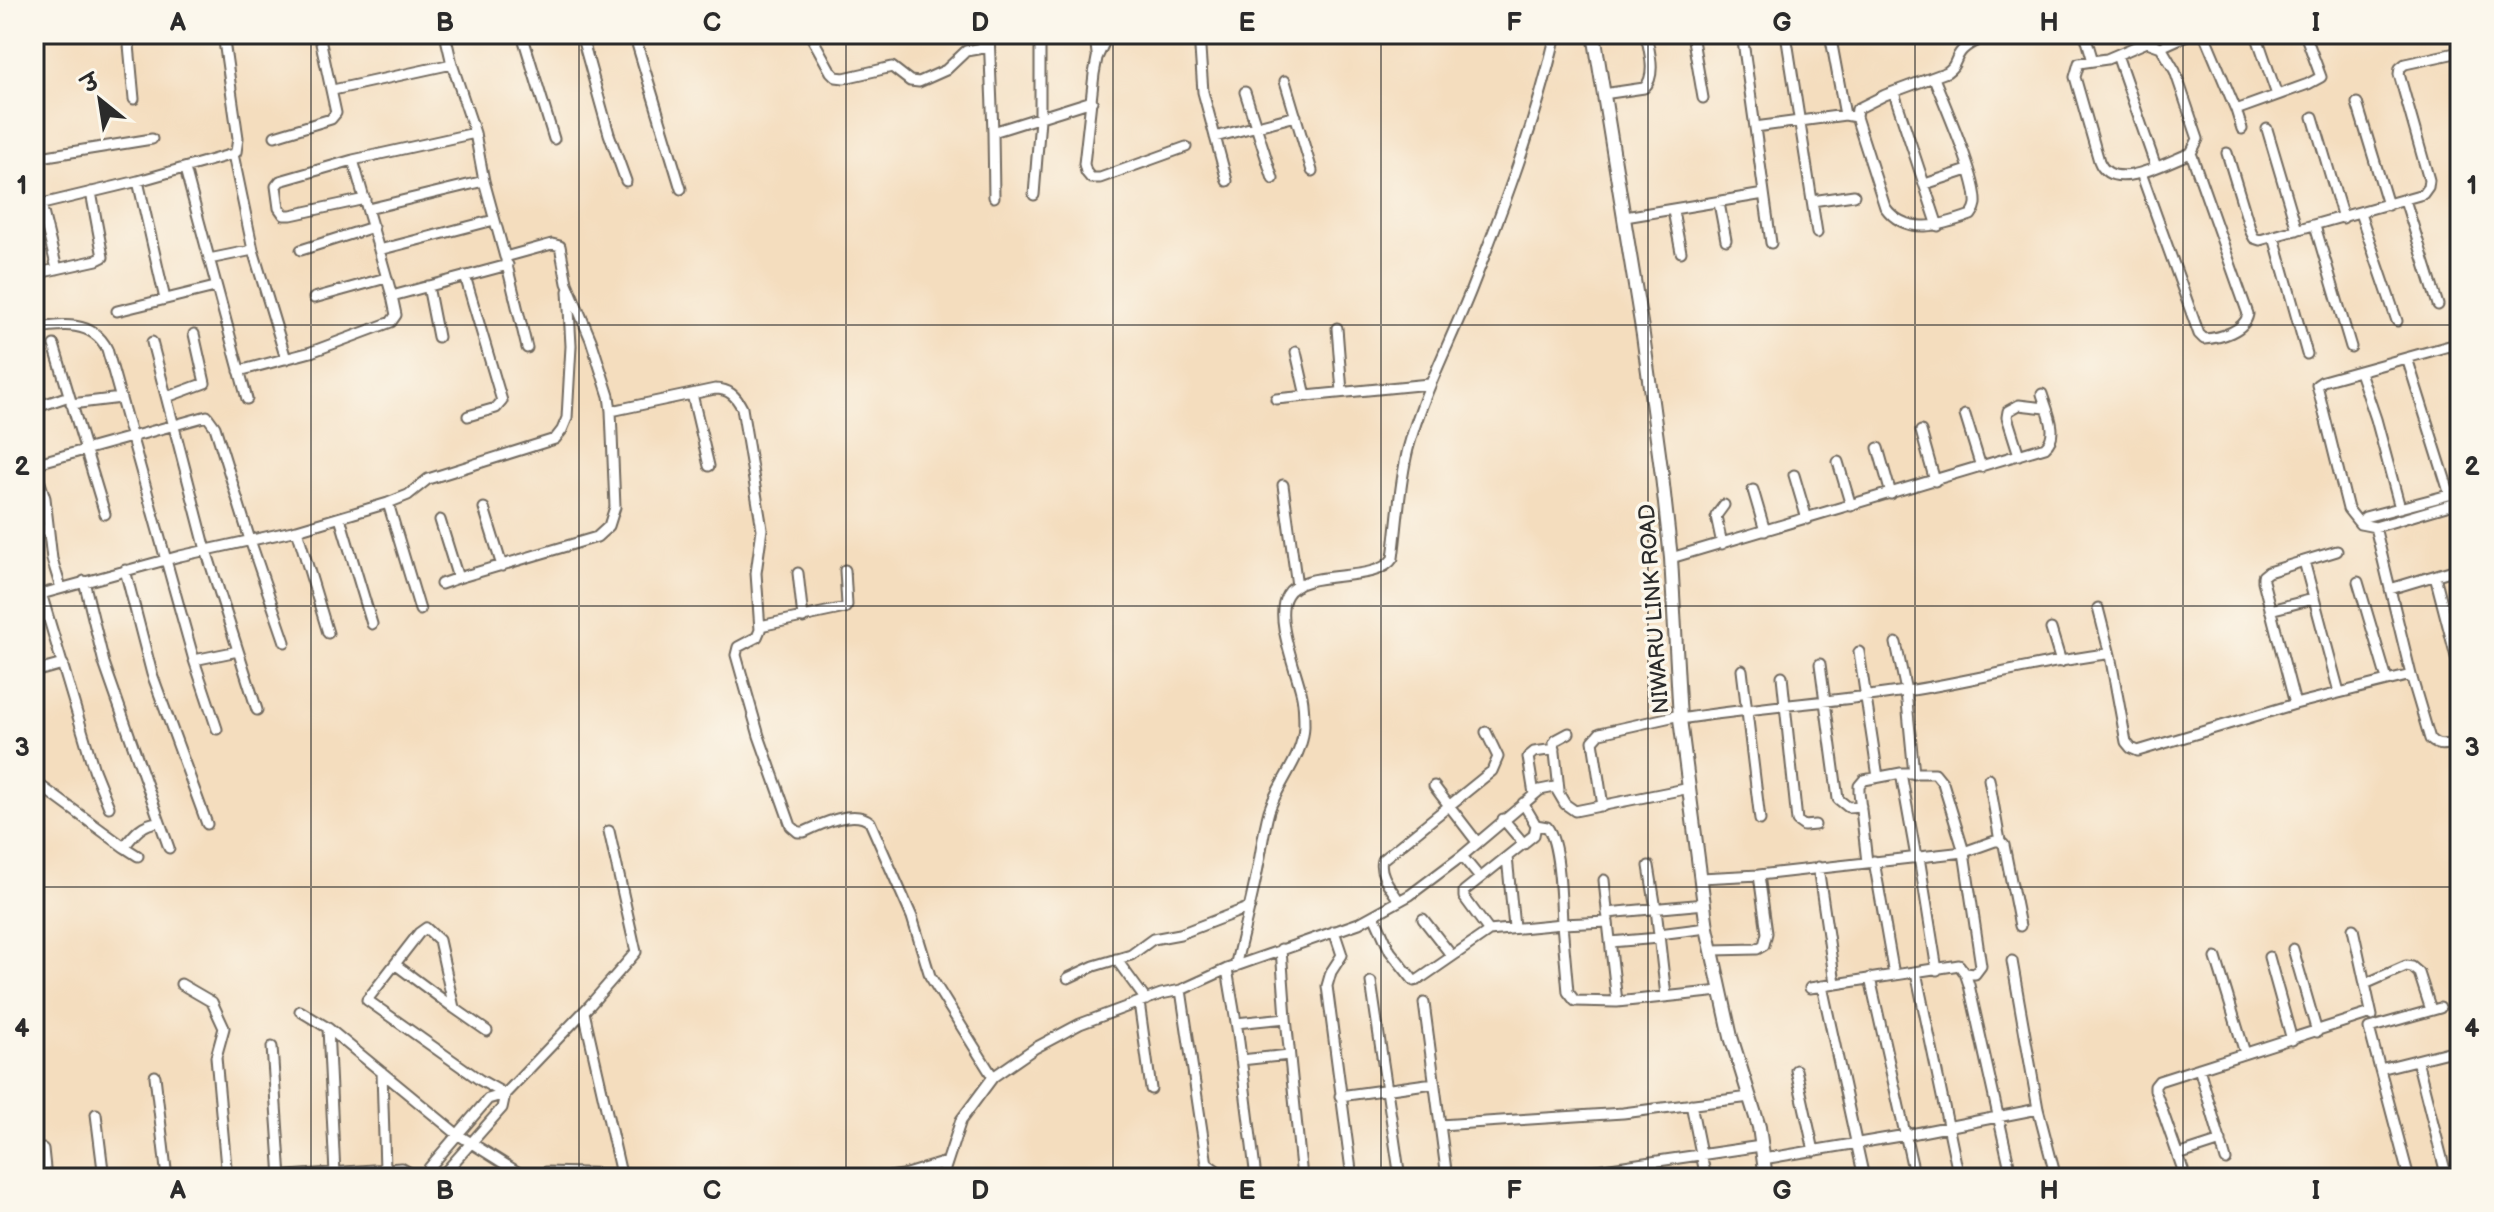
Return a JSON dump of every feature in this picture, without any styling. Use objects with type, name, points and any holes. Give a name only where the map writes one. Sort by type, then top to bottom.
[{"type":"street","points":[[128,34],[134,99]]},
{"type":"street","points":[[57,269],[38,205],[185,169],[236,152],[238,138],[223,34]]},
{"type":"street","points":[[275,136],[335,116],[337,110],[319,34]]},
{"type":"street","points":[[445,34],[475,133],[484,181],[527,348]]},
{"type":"street","points":[[522,34],[554,139]]},
{"type":"street","points":[[582,34],[609,134],[626,181]]},
{"type":"street","points":[[634,34],[681,189]]},
{"type":"street","points":[[810,34],[831,72],[836,77],[844,78],[892,67],[910,81],[919,82],[946,70],[966,51],[989,47]]},
{"type":"street","points":[[989,34],[994,197]]},
{"type":"street","points":[[1034,195],[1040,119],[1040,34]]},
{"type":"street","points":[[1095,34],[1097,58],[1084,164],[1091,178],[1100,178],[1186,147]]},
{"type":"street","points":[[1097,58],[1108,34]]},
{"type":"street","points":[[1199,34],[1203,92],[1227,181]]},
{"type":"street","points":[[1256,1178],[1231,968],[1250,907],[1270,808],[1300,748],[1304,733],[1303,699],[1286,638],[1282,610],[1285,598],[1297,586],[1339,575],[1371,572],[1391,563],[1402,473],[1429,384],[1505,200],[1545,82],[1556,34]]},
{"type":"street","name":"NIWARU LINK ROAD","points":[[1594,34],[1643,335],[1671,558],[1680,717],[1707,928],[1720,991],[1759,1127],[1766,1178]]},
{"type":"street","points":[[1603,94],[1649,85],[1652,77],[1646,34]]},
{"type":"street","points":[[1692,34],[1703,98]]},
{"type":"street","points":[[1742,34],[1771,243]]},
{"type":"street","points":[[1786,34],[1817,233]]},
{"type":"street","points":[[1830,34],[1845,115]]},
{"type":"street","points":[[1934,78],[1975,190],[1975,209],[1971,215],[1938,226],[1924,227],[1890,214],[1881,196],[1856,117],[1857,109],[1934,78],[1955,66],[1958,55],[1967,46],[1992,34]]},
{"type":"street","points":[[2085,34],[2093,61]]},
{"type":"street","points":[[2161,47],[2190,34]]},
{"type":"street","points":[[2204,34],[2242,129]]},
{"type":"street","points":[[2256,34],[2277,95]]},
{"type":"street","points":[[2236,110],[2321,77],[2305,34]]},
{"type":"street","points":[[2147,42],[2161,47],[2175,71],[2198,139],[2191,153],[2132,176],[2114,176],[2102,169],[2075,77],[2079,63],[2117,55],[2147,42]]},
{"type":"street","points":[[2227,153],[2254,238],[2260,240],[2423,194],[2429,180],[2399,74],[2400,68],[2405,64],[2460,52]]},
{"type":"street","points":[[2117,55],[2156,167]]},
{"type":"street","points":[[333,90],[452,64]]},
{"type":"street","points":[[1285,81],[1312,171]]},
{"type":"street","points":[[1245,92],[1273,179]]},
{"type":"street","points":[[1894,93],[1938,226]]},
{"type":"street","points":[[993,132],[1092,101]]},
{"type":"street","points":[[2357,103],[2388,205]]},
{"type":"street","points":[[1755,127],[1845,115],[1856,117]]},
{"type":"street","points":[[1215,137],[1296,116]]},
{"type":"street","points":[[2313,117],[2343,218]]},
{"type":"street","points":[[2267,129],[2297,230]]},
{"type":"street","points":[[475,133],[353,160],[280,181],[276,186],[279,208],[284,215],[291,215],[484,181]]},
{"type":"street","points":[[34,158],[152,139]]},
{"type":"street","points":[[2141,173],[2199,334],[2204,339],[2211,339],[2233,331],[2244,324],[2248,314],[2191,153]]},
{"type":"street","points":[[233,154],[253,250],[286,359]]},
{"type":"street","points":[[239,371],[286,359],[391,322],[396,315],[353,160]]},
{"type":"street","points":[[185,169],[247,399]]},
{"type":"street","points":[[1925,184],[1968,170]]},
{"type":"street","points":[[138,181],[165,299]]},
{"type":"street","points":[[34,274],[103,257],[91,192]]},
{"type":"street","points":[[1625,217],[1764,194]]},
{"type":"street","points":[[1812,201],[1854,195]]},
{"type":"street","points":[[2405,200],[2438,305]]},
{"type":"street","points":[[1719,203],[1726,240]]},
{"type":"street","points":[[1673,211],[1681,252]]},
{"type":"street","points":[[2360,213],[2397,321]]},
{"type":"street","points":[[379,250],[494,220]]},
{"type":"street","points":[[2315,226],[2351,347]]},
{"type":"street","points":[[301,250],[373,227]]},
{"type":"street","points":[[2274,237],[2307,354]]},
{"type":"street","points":[[109,807],[94,770],[63,664],[38,594],[340,518],[408,495],[428,479],[545,444],[560,434],[567,418],[571,346],[567,283],[558,243],[465,276],[392,296]]},
{"type":"street","points":[[209,259],[253,250]]},
{"type":"street","points":[[465,276],[502,401],[496,408],[468,416]]},
{"type":"street","points":[[314,298],[386,278]]},
{"type":"street","points":[[441,584],[597,537],[609,526],[615,507],[609,396],[591,340],[567,283]]},
{"type":"street","points":[[428,286],[438,337]]},
{"type":"street","points":[[117,311],[215,287]]},
{"type":"street","points":[[34,329],[82,326],[98,335],[107,349],[194,660],[217,729]]},
{"type":"street","points":[[1337,328],[1342,392]]},
{"type":"street","points":[[167,397],[205,383],[194,334]]},
{"type":"street","points":[[152,342],[206,550],[257,710]]},
{"type":"street","points":[[2456,498],[2375,527],[2362,524],[2348,509],[2317,385],[2456,344],[2460,369]]},
{"type":"street","points":[[54,345],[105,514]]},
{"type":"street","points":[[1296,352],[1306,396]]},
{"type":"street","points":[[2407,358],[2456,498],[2460,521]]},
{"type":"street","points":[[2360,372],[2400,508]]},
{"type":"street","points":[[1276,399],[1429,384]]},
{"type":"street","points":[[611,411],[724,389],[737,399],[742,408],[762,529],[756,573],[760,626],[757,637],[738,647],[736,655],[759,736],[791,826],[798,832],[804,832],[853,815],[866,817],[912,917],[930,976],[993,1077]]},
{"type":"street","points":[[692,394],[709,466]]},
{"type":"street","points":[[1671,558],[2045,447],[2052,439],[2053,432],[2042,394]]},
{"type":"street","points":[[34,408],[70,400],[121,398]]},
{"type":"street","points":[[2019,455],[2007,417],[2008,411],[2019,405],[2046,408]]},
{"type":"street","points":[[1965,415],[1981,467]]},
{"type":"street","points":[[61,588],[52,559],[45,498],[34,464],[207,416],[213,422],[285,642]]},
{"type":"street","points":[[1921,431],[1935,481]]},
{"type":"street","points":[[1878,448],[1891,494]]},
{"type":"street","points":[[1838,462],[1851,506]]},
{"type":"street","points":[[1794,475],[1807,519]]},
{"type":"street","points":[[1283,485],[1297,586]]},
{"type":"street","points":[[1753,490],[1765,531]]},
{"type":"street","points":[[2362,524],[2365,517],[2456,498]]},
{"type":"street","points":[[388,503],[420,610]]},
{"type":"street","points":[[1722,544],[1716,516],[1724,505]]},
{"type":"street","points":[[484,508],[502,566]]},
{"type":"street","points":[[340,518],[372,624]]},
{"type":"street","points":[[440,520],[458,578]]},
{"type":"street","points":[[2375,527],[2430,739],[2443,746],[2460,740]]},
{"type":"street","points":[[34,533],[48,528]]},
{"type":"street","points":[[297,530],[328,633]]},
{"type":"street","points":[[2295,704],[2263,576],[2337,551]]},
{"type":"street","points":[[2304,561],[2339,692]]},
{"type":"street","points":[[2390,589],[2460,568]]},
{"type":"street","points":[[125,570],[147,660],[207,824]]},
{"type":"street","points":[[760,626],[845,608],[845,570]]},
{"type":"street","points":[[798,573],[803,618]]},
{"type":"street","points":[[2435,576],[2460,672]]},
{"type":"street","points":[[84,581],[104,663],[169,848]]},
{"type":"street","points":[[2358,582],[2387,680]]},
{"type":"street","points":[[2270,610],[2313,599]]},
{"type":"street","points":[[2098,608],[2126,742],[2138,751],[2295,704],[2411,675]]},
{"type":"street","points":[[2051,629],[2061,662]]},
{"type":"street","points":[[1896,643],[1906,691],[1914,774]]},
{"type":"street","points":[[194,660],[238,651]]},
{"type":"street","points":[[1859,652],[1878,777]]},
{"type":"street","points":[[1603,806],[1593,741],[1600,733],[1680,717],[1906,691],[2110,655]]},
{"type":"street","points":[[34,672],[63,664]]},
{"type":"street","points":[[1820,664],[1838,799],[1848,807],[1861,806]]},
{"type":"street","points":[[1742,670],[1760,820]]},
{"type":"street","points":[[1782,676],[1797,821],[1804,826],[1815,825]]},
{"type":"street","points":[[1399,901],[1382,872],[1382,860],[1492,771],[1498,757],[1486,732]]},
{"type":"street","points":[[1569,733],[1556,740],[1555,749],[1559,790],[1570,809],[1575,811],[1690,788]]},
{"type":"street","points":[[1534,794],[1528,757],[1534,752],[1555,749]]},
{"type":"street","points":[[1901,773],[1937,970]]},
{"type":"street","points":[[1894,975],[1859,792],[1861,783],[1901,773],[1934,773],[1943,783],[1964,852],[1981,966],[1975,974],[1965,973]]},
{"type":"street","points":[[1989,779],[2020,926]]},
{"type":"street","points":[[34,781],[138,856]]},
{"type":"street","points":[[1434,786],[1477,842]]},
{"type":"street","points":[[942,1178],[961,1120],[993,1077],[1060,1033],[1142,1001],[1181,990],[1281,949],[1359,923],[1399,901],[1462,856],[1534,794],[1549,787],[1559,790]]},
{"type":"street","points":[[1489,931],[1464,894],[1467,888],[1534,835],[1536,825],[1523,803]]},
{"type":"street","points":[[1503,819],[1524,844]]},
{"type":"street","points":[[124,847],[139,829],[159,822]]},
{"type":"street","points":[[1536,825],[1547,827],[1553,836],[1568,992],[1575,1001],[1617,1002],[1720,991]]},
{"type":"street","points":[[429,1178],[429,1168],[488,1099],[505,1094],[584,1012],[636,952],[609,831]]},
{"type":"street","points":[[1701,878],[1759,875],[1964,852],[2000,841]]},
{"type":"street","points":[[1462,856],[1480,878]]},
{"type":"street","points":[[1507,857],[1514,927]]},
{"type":"street","points":[[1649,866],[1666,996]]},
{"type":"street","points":[[1818,867],[1835,983]]},
{"type":"street","points":[[1713,950],[1757,949],[1764,945],[1767,933],[1759,875]]},
{"type":"street","points":[[1604,880],[1617,1002]]},
{"type":"street","points":[[1374,915],[1390,951],[1414,981],[1489,931],[1705,904]]},
{"type":"street","points":[[1068,978],[1131,955],[1157,938],[1180,934],[1250,907]]},
{"type":"street","points":[[1423,919],[1452,956]]},
{"type":"street","points":[[454,1008],[439,940],[426,928],[367,1000],[480,1080],[505,1094]]},
{"type":"street","points":[[1610,942],[1707,928]]},
{"type":"street","points":[[2353,929],[2375,1026]]},
{"type":"street","points":[[1334,931],[1342,955],[1331,972],[1327,986],[1352,1178]]},
{"type":"street","points":[[1281,949],[1302,1178]]},
{"type":"street","points":[[2293,949],[2317,1032]]},
{"type":"street","points":[[2269,957],[2292,1040]]},
{"type":"street","points":[[2216,958],[2245,1053]]},
{"type":"street","points":[[1116,959],[1142,1001],[1151,1089]]},
{"type":"street","points":[[2012,961],[2038,1109],[2056,1178]]},
{"type":"street","points":[[396,965],[487,1031]]},
{"type":"street","points":[[1810,988],[1959,965],[1965,973],[2012,1178]]},
{"type":"street","points":[[2365,984],[2406,966],[2412,967],[2419,973],[2436,1009],[2369,1028],[2409,1178]]},
{"type":"street","points":[[1916,972],[1959,1178]]},
{"type":"street","points":[[1870,978],[1915,1178]]},
{"type":"street","points":[[1371,982],[1400,1178]]},
{"type":"street","points":[[181,984],[212,1002],[224,1028],[216,1057],[227,1178]]},
{"type":"street","points":[[1822,986],[1864,1178]]},
{"type":"street","points":[[1181,990],[1209,1178]]},
{"type":"street","points":[[1424,1003],[1447,1178]]},
{"type":"street","points":[[300,1011],[328,1028],[457,1134],[529,1178],[546,1172],[752,1178]]},
{"type":"street","points":[[584,1012],[621,1174]]},
{"type":"street","points":[[2183,1170],[2155,1086],[2159,1081],[2371,1013]]},
{"type":"street","points":[[1236,1023],[1286,1018]]},
{"type":"street","points":[[328,1028],[335,1174]]},
{"type":"street","points":[[272,1047],[281,1178]]},
{"type":"street","points":[[2380,1069],[2460,1051]]},
{"type":"street","points":[[1241,1060],[1289,1055]]},
{"type":"street","points":[[2417,1060],[2447,1178]]},
{"type":"street","points":[[2199,1068],[2226,1160]]},
{"type":"street","points":[[1796,1070],[1814,1151]]},
{"type":"street","points":[[382,1072],[385,1169]]},
{"type":"street","points":[[155,1076],[167,1178]]},
{"type":"street","points":[[1340,1096],[1434,1083]]},
{"type":"street","points":[[440,1178],[502,1108],[505,1094]]},
{"type":"street","points":[[1440,1125],[1623,1113],[1750,1097]]},
{"type":"street","points":[[1691,1104],[1706,1178]]},
{"type":"street","points":[[1542,1178],[1702,1153],[1814,1151],[2038,1109]]},
{"type":"street","points":[[96,1114],[104,1178]]},
{"type":"street","points":[[2178,1155],[2221,1141]]},
{"type":"street","points":[[43,1149],[46,1178]]},
{"type":"street","points":[[882,1178],[946,1162]]},
{"type":"street","points":[[1206,1163],[1227,1178]]},
{"type":"street","points":[[260,1178],[401,1168],[419,1178]]},
{"type":"street","points":[[1799,1178],[1819,1178]]}]
